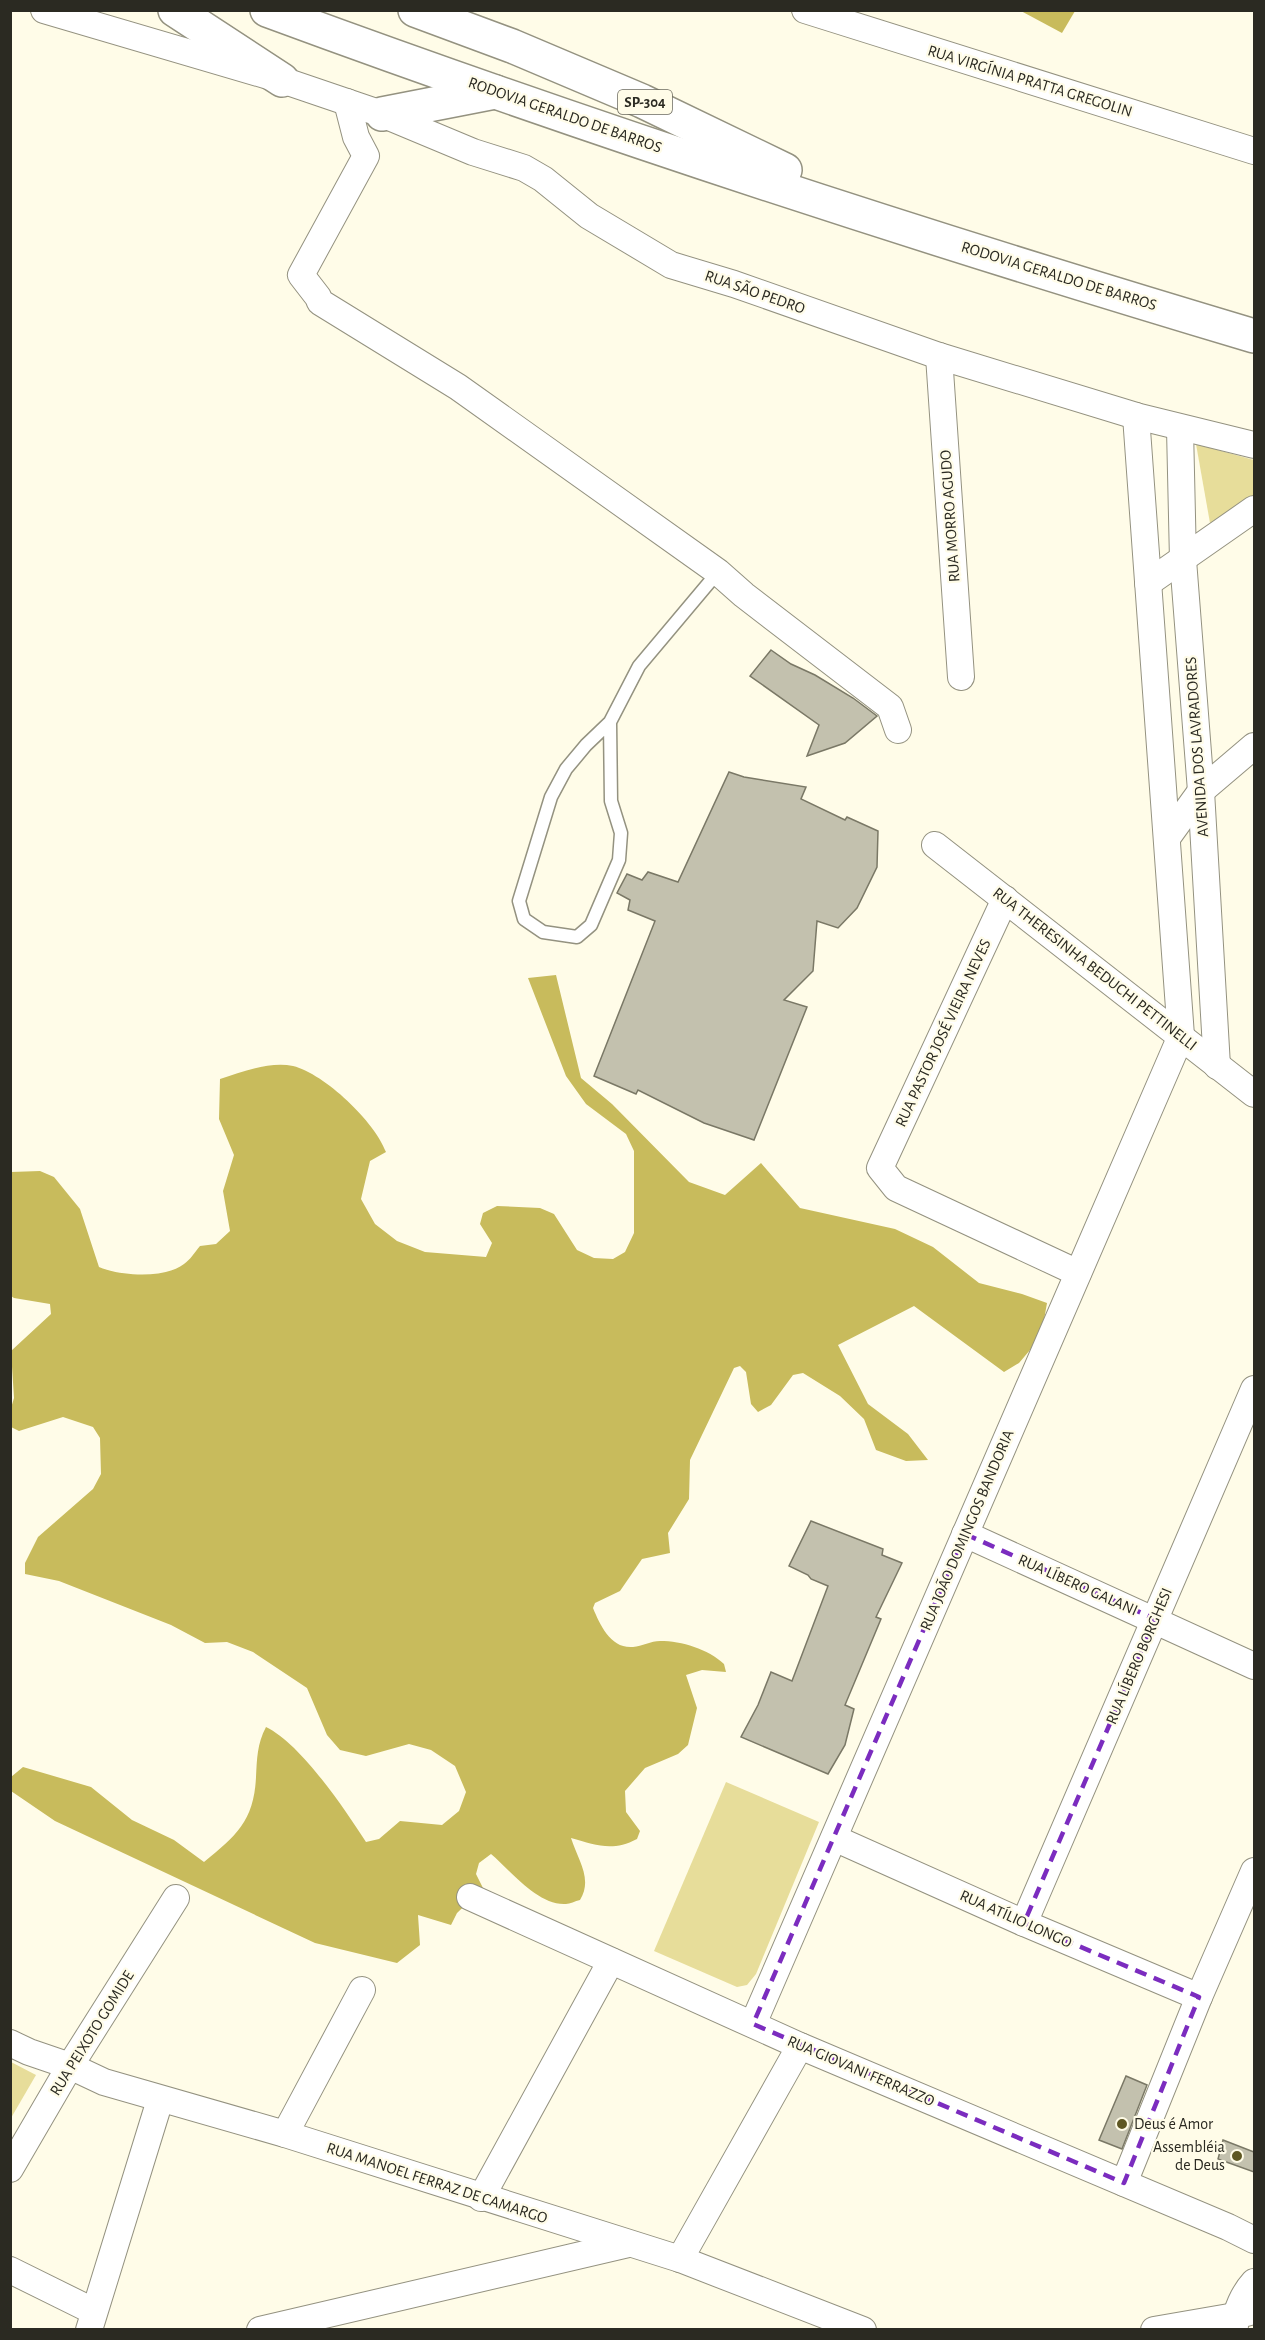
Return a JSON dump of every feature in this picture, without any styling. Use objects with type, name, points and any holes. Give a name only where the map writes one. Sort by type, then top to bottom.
[{"type":"highway","points":[[175,10],[282,80]]},
{"type":"highway","name":"RODOVIA GERALDO DE BARROS","points":[[267,10],[496,92],[864,215],[1073,282],[1254,336]]},
{"type":"highway","name":"RODOVIA GERALDO DE BARROS","points":[[415,10],[512,46],[681,118],[724,142],[794,174],[864,215]]},
{"type":"highway","points":[[382,114],[496,92]]},
{"type":"street","name":"RUA SÃO PEDRO","points":[[44,10],[282,80],[382,114],[473,152],[524,168],[543,179],[589,216],[672,265],[734,284],[939,356],[1180,429],[1254,445]]},
{"type":"street","name":"RUA VIRGÍNIA PRATTA GREGOLIN","points":[[805,10],[1254,151]]},
{"type":"street","points":[[347,102],[356,137],[366,156],[301,275],[320,303],[458,387],[718,572],[744,595],[890,707],[898,730]]},
{"type":"street","name":"RUA MORRO AGUDO","points":[[939,356],[961,677]]},
{"type":"street","points":[[1136,416],[1181,1036]]},
{"type":"street","name":"AVENIDA DOS LAVRADORES","points":[[1180,429],[1183,560],[1201,791],[1217,1066]]},
{"type":"street","points":[[1148,583],[1254,509]]},
{"type":"street","points":[[1167,838],[1201,791],[1254,746]]},
{"type":"street","name":"RUA THERESINHA BEDUCHI PETTINELLI","points":[[935,845],[1254,1094]]},
{"type":"street","name":"RUA PASTOR JOSÉ VIEIRA NEVES","points":[[1005,899],[880,1168],[896,1188],[1078,1273]]},
{"type":"street","name":"RUA JOÃO DOMINGOS BANDORIA","points":[[753,2024],[1181,1036]]},
{"type":"street","name":"RUA LÍBERO BORGHESI","points":[[1024,1923],[1254,1389]]},
{"type":"street","name":"RUA LÍBERO GALANI","points":[[965,1534],[1254,1666]]},
{"type":"street","name":"RUA ATÍLIO LONGO","points":[[834,1838],[1024,1923],[1199,1997]]},
{"type":"street","points":[[1124,2183],[1199,1997],[1254,1871]]},
{"type":"street","name":"RUA GIOVANI FERRAZZO","points":[[470,1897],[800,2046],[1254,2240]]},
{"type":"street","name":"RUA PEIXOTO GOMIDE","points":[[10,2169],[70,2066],[176,1898]]},
{"type":"street","points":[[481,2198],[611,1960]]},
{"type":"street","points":[[285,2134],[362,1990]]},
{"type":"street","name":"RUA MANOEL FERRAZ DE CAMARGO","points":[[10,2043],[104,2082],[160,2100],[285,2134],[481,2198],[680,2259],[863,2330]]},
{"type":"street","points":[[680,2259],[800,2046]]},
{"type":"street","points":[[10,2270],[91,2320],[160,2100]]},
{"type":"street","points":[[260,2330],[628,2244]]},
{"type":"street","points":[[1166,2328],[1241,2319],[1248,2289],[1254,2282]]},
{"type":"lane","points":[[610,722],[611,801],[621,833],[619,860],[591,925],[577,937],[543,932],[524,919],[519,902],[551,797],[566,769],[585,745],[610,722],[639,666],[718,572]]},
{"type":"highlighted area","points":[[965,1534],[1155,1619],[1024,1923],[1199,1997],[1124,2183],[753,2024]]},
{"type":"shaded area","points":[[1021,11],[1075,11],[1062,33]]},
{"type":"shaded area","points":[[1196,444],[1254,460],[1254,496],[1210,523]]},
{"type":"shaded area","points":[[556,975],[581,1078],[612,1104],[689,1182],[725,1195],[761,1163],[800,1208],[895,1229],[933,1247],[979,1283],[1047,1303],[1041,1337],[1019,1363],[1004,1372],[914,1306],[838,1345],[868,1404],[908,1434],[928,1460],[906,1461],[876,1450],[864,1419],[840,1396],[803,1373],[793,1375],[771,1405],[758,1412],[751,1404],[746,1372],[740,1366],[734,1368],[690,1460],[689,1499],[668,1533],[670,1553],[642,1559],[620,1591],[595,1603],[593,1608],[607,1635],[618,1644],[633,1647],[660,1641],[686,1644],[718,1659],[724,1664],[726,1672],[702,1670],[686,1675],[697,1708],[688,1745],[678,1754],[645,1768],[625,1791],[626,1812],[640,1831],[637,1839],[620,1845],[604,1846],[571,1838],[583,1869],[585,1885],[580,1900],[568,1904],[556,1903],[535,1893],[491,1854],[479,1863],[476,1874],[483,1888],[457,1913],[451,1925],[418,1915],[420,1945],[397,1963],[315,1943],[55,1821],[11,1791],[11,1777],[23,1767],[91,1787],[132,1820],[174,1840],[204,1862],[234,1835],[247,1816],[255,1792],[259,1746],[266,1727],[293,1747],[321,1778],[366,1842],[379,1839],[400,1821],[442,1825],[459,1811],[466,1792],[455,1766],[431,1750],[409,1744],[366,1756],[340,1750],[327,1735],[307,1688],[253,1652],[227,1642],[205,1643],[171,1625],[59,1581],[25,1574],[25,1563],[38,1537],[93,1489],[101,1474],[100,1438],[93,1427],[63,1417],[19,1431],[11,1427],[11,1408],[14,1398],[11,1351],[51,1314],[50,1304],[11,1296],[11,1172],[40,1171],[54,1177],[80,1209],[99,1267],[130,1274],[154,1274],[176,1269],[184,1264],[200,1246],[216,1244],[230,1231],[223,1191],[234,1155],[219,1119],[220,1079],[266,1066],[293,1066],[306,1071],[334,1089],[360,1114],[380,1140],[386,1152],[370,1161],[361,1199],[375,1224],[397,1241],[425,1252],[486,1257],[492,1243],[480,1224],[483,1213],[497,1206],[540,1208],[554,1214],[577,1250],[594,1258],[613,1259],[625,1252],[634,1233],[634,1151],[626,1134],[586,1104],[566,1076],[528,978]]},
{"type":"shaded area","points":[[726,1782],[819,1822],[756,1974],[747,1985],[737,1987],[654,1951]]},
{"type":"shaded area","points":[[11,2062],[36,2075],[11,2118]]},
{"type":"building","points":[[771,650],[791,664],[815,675],[853,698],[877,716],[845,743],[807,756],[819,725],[750,676]]},
{"type":"building","points":[[729,772],[744,777],[806,787],[801,799],[845,820],[847,817],[878,831],[877,867],[857,908],[838,928],[817,921],[813,971],[784,1000],[807,1007],[754,1140],[704,1123],[638,1090],[636,1094],[594,1076],[655,921],[628,910],[630,900],[617,893],[627,874],[642,880],[648,872],[678,882]]},
{"type":"building","points":[[811,1521],[883,1549],[882,1555],[902,1563],[876,1617],[881,1619],[845,1705],[854,1709],[845,1745],[828,1774],[741,1737],[758,1705],[771,1672],[792,1681],[828,1586],[789,1566]]},
{"type":"building","name":"Deus é Amor","points":[[1126,2076],[1147,2085],[1122,2149],[1099,2140]]},
{"type":"building","name":"Assembléia de Deus","points":[[1223,2140],[1254,2152],[1254,2172],[1218,2159]]},
{"type":"place","name":"Deus é Amor","points":[[1122,2124]]},
{"type":"place","name":"Assembléia de Deus","points":[[1237,2156]]}]
